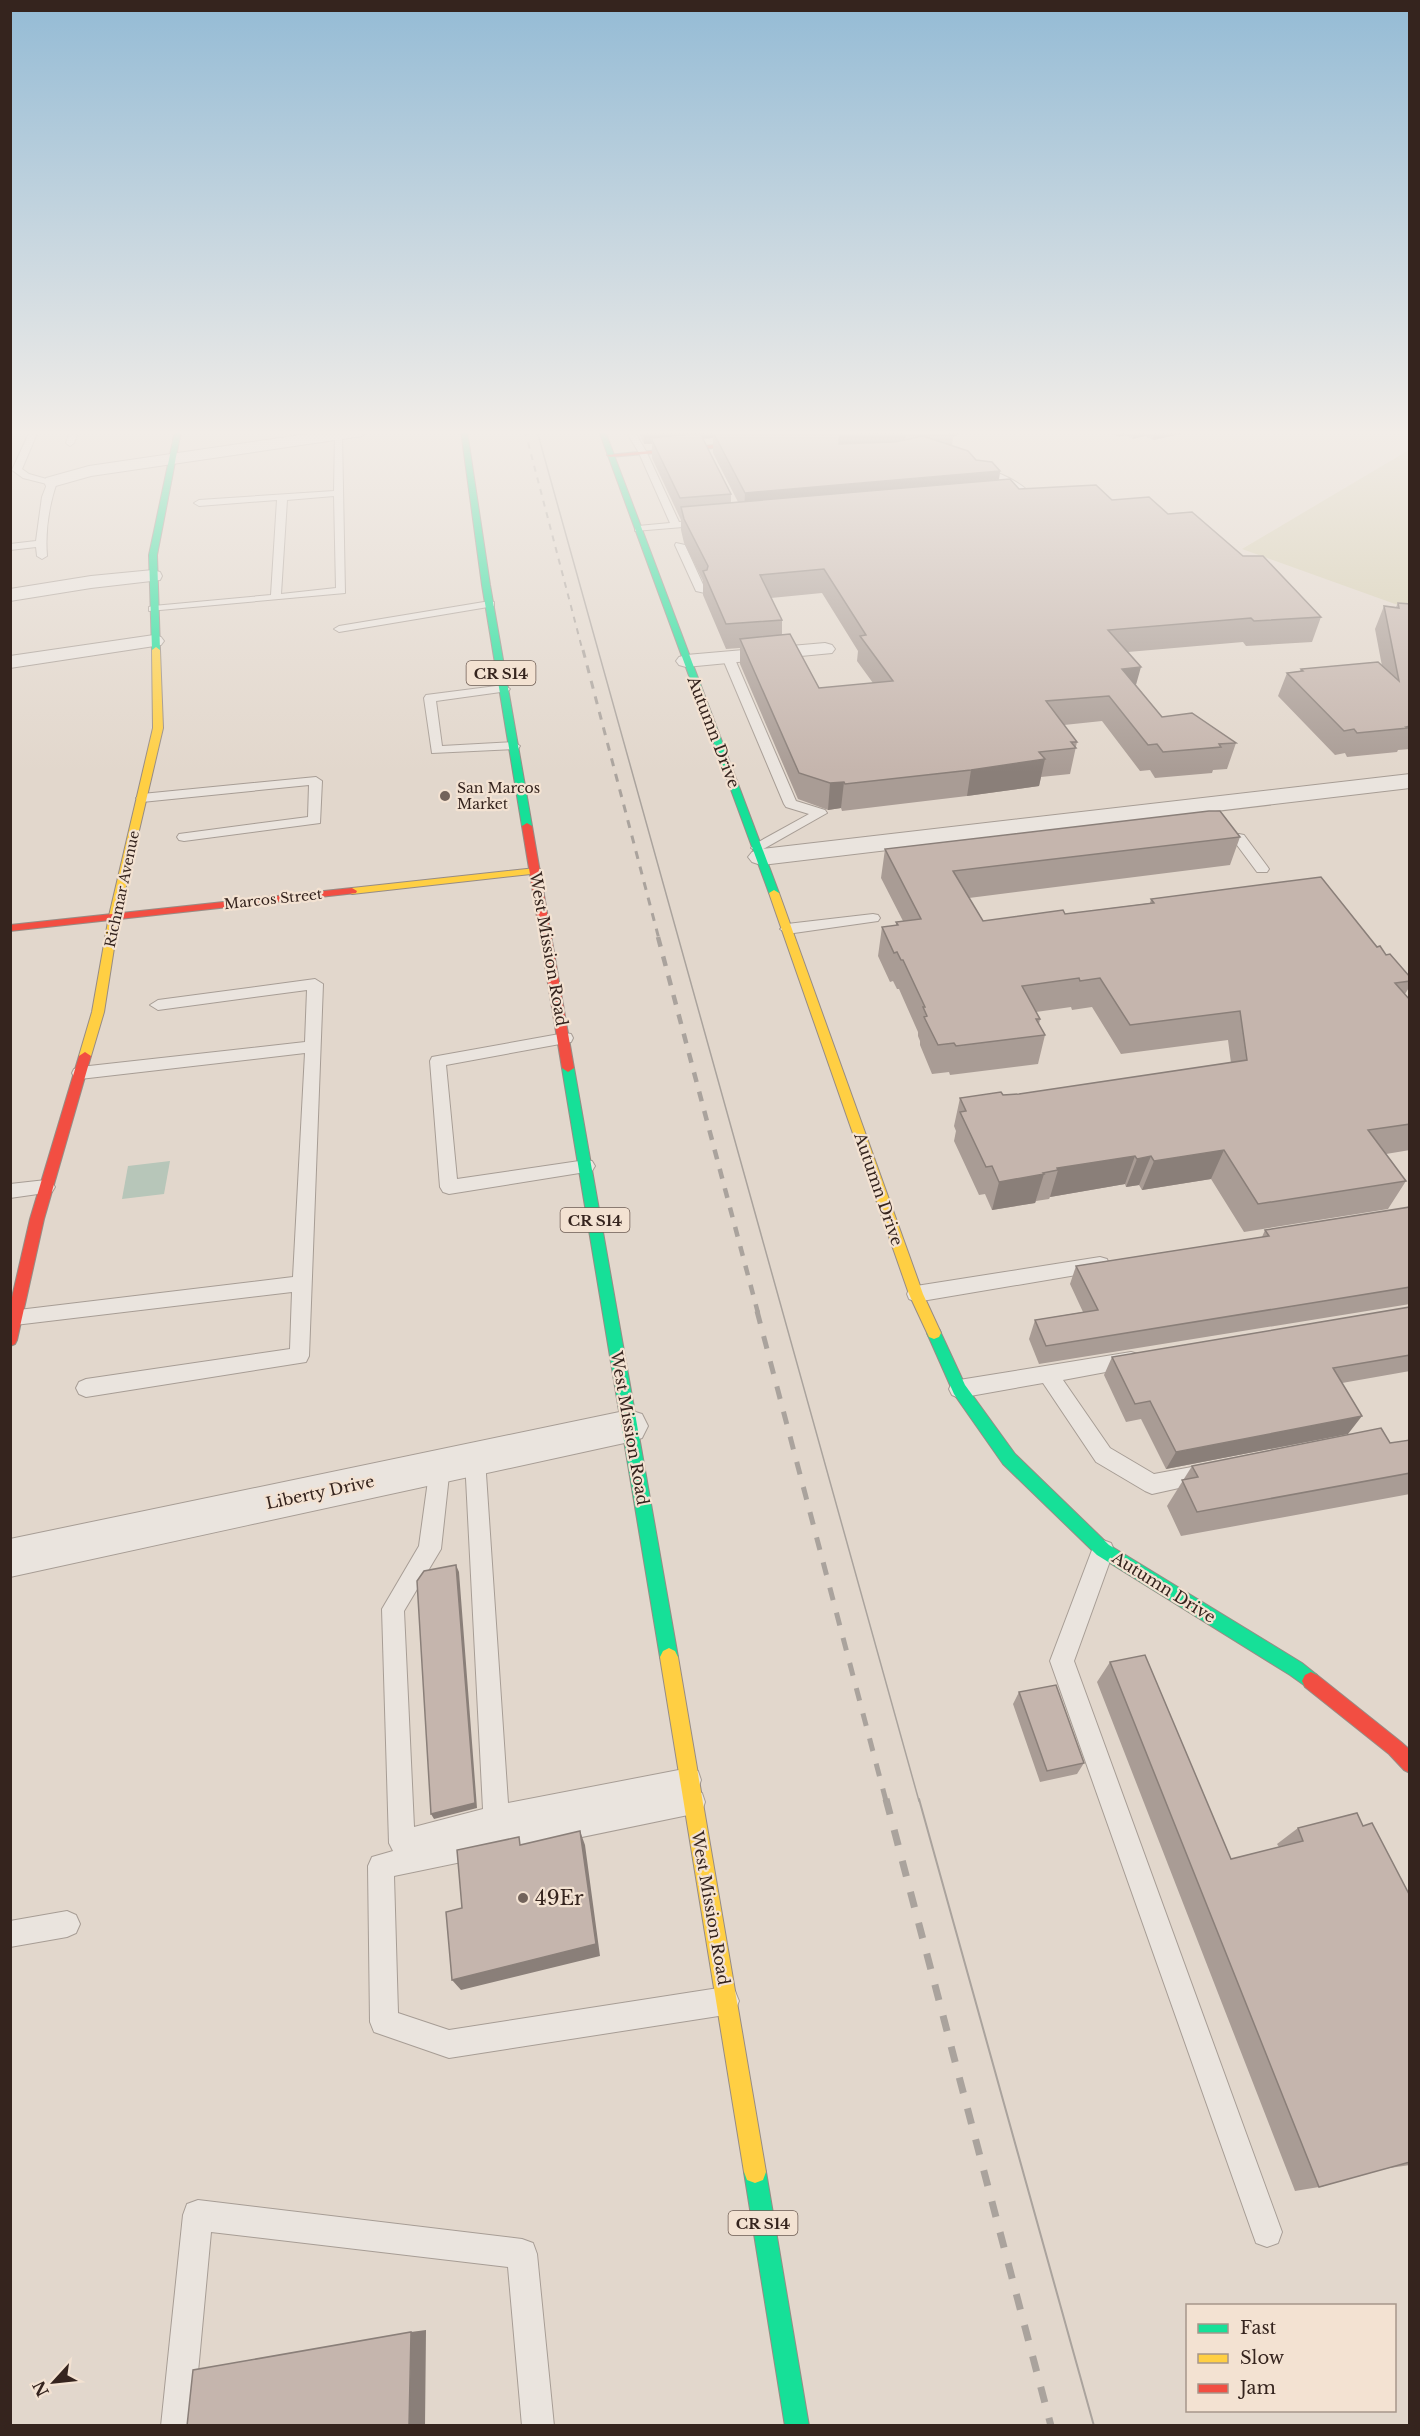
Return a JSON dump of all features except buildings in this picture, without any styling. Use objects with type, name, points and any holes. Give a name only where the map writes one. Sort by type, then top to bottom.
[{"type":"street","name":"Richmar Avenue","points":[[10,1340],[37,1219],[98,1012],[114,916],[158,728],[153,609],[155,545]]},
{"type":"street","name":"West Mission Road","points":[[481,545],[797,2426]]},
{"type":"street","name":"Autumn Drive","points":[[644,545],[787,928],[916,1294],[959,1389],[1009,1459],[1103,1550],[1296,1669],[1395,1748],[1410,1764]]},
{"type":"street","points":[[10,595],[91,582],[153,576]]},
{"type":"street","points":[[10,662],[154,641]]},
{"type":"street","points":[[686,661],[825,649]]},
{"type":"street","points":[[759,852],[1410,781]]},
{"type":"street","name":"Marcos Street","points":[[10,928],[536,871]]},
{"type":"street","name":"Liberty Drive","points":[[10,1558],[629,1426]]},
{"type":"lane","points":[[10,547],[28,545]]},
{"type":"lane","points":[[41,545],[42,556]]},
{"type":"lane","points":[[276,597],[279,545]]},
{"type":"lane","points":[[153,609],[341,591],[340,545]]},
{"type":"lane","points":[[680,545],[701,591]]},
{"type":"lane","points":[[339,629],[490,604]]},
{"type":"lane","points":[[728,657],[791,804],[820,813],[759,852]]},
{"type":"lane","points":[[504,688],[430,698],[436,750],[514,746]]},
{"type":"lane","points":[[142,798],[316,781],[315,820],[184,837]]},
{"type":"lane","points":[[1239,838],[1262,869]]},
{"type":"lane","points":[[787,928],[873,918]]},
{"type":"lane","points":[[86,1388],[299,1356],[315,984],[158,1005]]},
{"type":"lane","points":[[564,1038],[438,1061],[449,1187],[586,1166]]},
{"type":"lane","points":[[80,1074],[313,1047]]},
{"type":"lane","points":[[10,1191],[46,1187]]},
{"type":"lane","points":[[916,1294],[1118,1261]]},
{"type":"lane","points":[[15,1317],[302,1283]]},
{"type":"lane","points":[[959,1389],[1153,1356]]},
{"type":"lane","points":[[1048,1374],[1103,1455],[1152,1484],[1230,1468]]},
{"type":"lane","points":[[457,1463],[496,1818]]},
{"type":"lane","points":[[457,1463],[430,1549],[393,1610],[402,1843],[496,1818],[691,1791]]},
{"type":"lane","points":[[1103,1550],[1062,1661],[1267,2232]]},
{"type":"lane","points":[[691,1791],[381,1866],[384,2022],[449,2044],[727,2001]]},
{"type":"lane","points":[[10,1934],[67,1924]]},
{"type":"lane","points":[[177,2426],[198,2215],[522,2254],[538,2426]]},
{"type":"shaded area","points":[[1249,545],[1409,545],[1409,609],[1242,549]]},
{"type":"shaded area","points":[[170,1161],[164,1194],[122,1199],[128,1166]]},
{"type":"tram line","points":[[569,545],[919,1801]]},
{"type":"tram line","points":[[919,1799],[1094,2426]]},
{"type":"railway","points":[[555,545],[583,652]]},
{"type":"railway","points":[[583,650],[659,939]]},
{"type":"railway","points":[[658,937],[758,1313]]},
{"type":"railway","points":[[757,1311],[886,1801]]},
{"type":"railway","points":[[886,1799],[1051,2426]]},
{"type":"traffic: fast","points":[[155,545],[153,555],[156,650]]},
{"type":"traffic: fast","points":[[480,545],[527,826]]},
{"type":"traffic: fast","points":[[644,545],[774,893]]},
{"type":"traffic: fast","points":[[568,1068],[669,1657]]},
{"type":"traffic: fast","points":[[934,1333],[959,1389],[1009,1459],[1103,1550],[1296,1669],[1311,1681]]},
{"type":"traffic: fast","points":[[755,2172],[797,2426]]},
{"type":"traffic: slow","points":[[85,1056],[98,1012],[114,916],[158,728],[156,650]]},
{"type":"traffic: slow","points":[[352,891],[536,871]]},
{"type":"traffic: slow","points":[[774,893],[916,1294],[934,1333]]},
{"type":"traffic: slow","points":[[669,1657],[755,2172]]},
{"type":"traffic: jam","points":[[527,826],[568,1068]]},
{"type":"traffic: jam","points":[[10,928],[352,891]]},
{"type":"traffic: jam","points":[[10,1340],[37,1219],[85,1056]]},
{"type":"traffic: jam","points":[[1311,1681],[1395,1748],[1410,1764]]},
{"type":"place","name":"San Marcos Market","points":[[445,796]]},
{"type":"place","name":"49Er","points":[[523,1898]]}]
